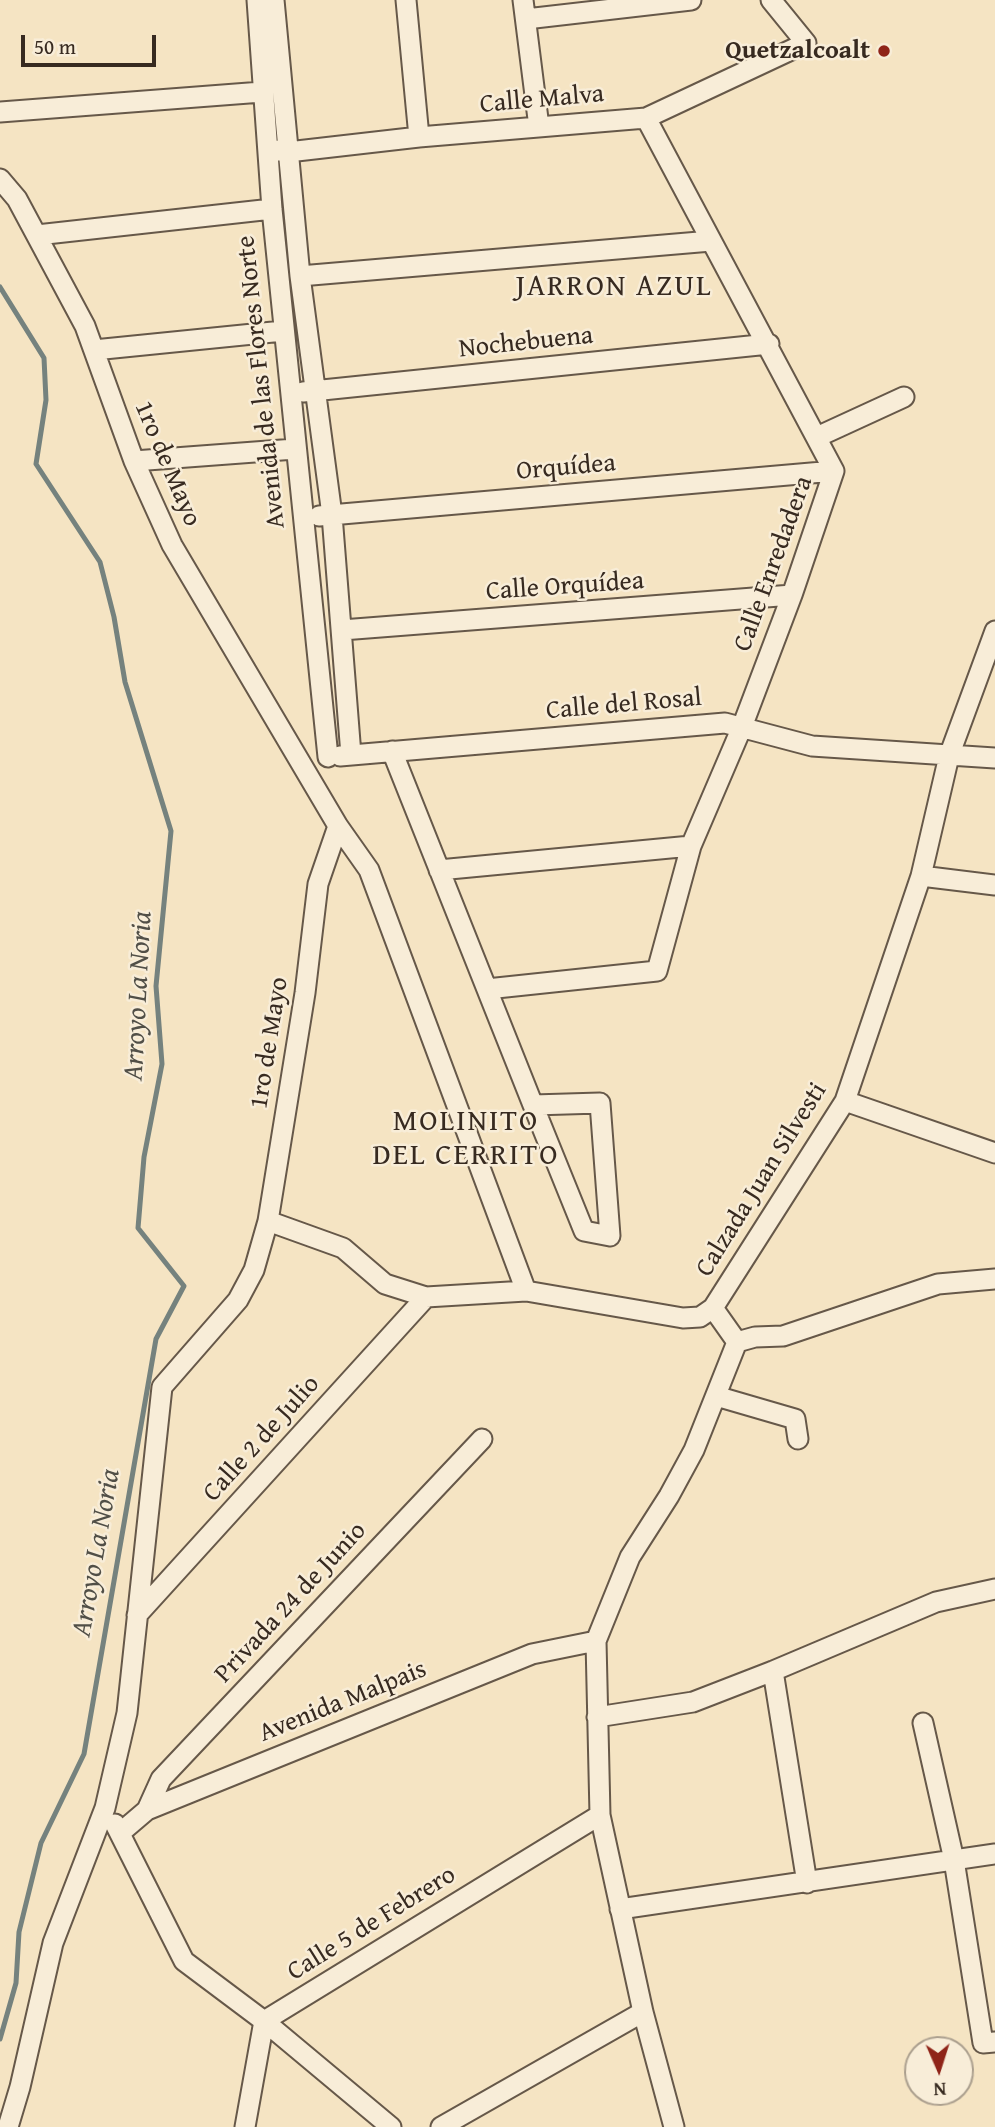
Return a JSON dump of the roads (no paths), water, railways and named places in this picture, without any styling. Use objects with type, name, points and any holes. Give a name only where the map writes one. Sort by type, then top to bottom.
[{"type":"street","name":"Avenida de las Flores Norte","points":[[257,0],[262,92],[283,331],[328,757]]},
{"type":"street","name":"Avenida de las Flores Norte","points":[[274,0],[300,276],[332,515],[351,755]]},
{"type":"street","points":[[406,0],[419,137]]},
{"type":"street","points":[[539,127],[525,10],[691,0]]},
{"type":"street","name":"Calle Malva","points":[[267,150],[288,152],[419,137],[646,118],[806,43],[771,0]]},
{"type":"street","points":[[0,112],[262,92]]},
{"type":"street","name":"Calle Enredadera","points":[[487,989],[657,971],[691,846],[742,727],[792,595],[834,471],[769,344],[646,118]]},
{"type":"street","name":"1ro de Mayo","points":[[0,179],[17,199],[85,326],[135,461],[172,545],[301,763]]},
{"type":"street","points":[[37,235],[272,209]]},
{"type":"street","points":[[300,276],[711,241]]},
{"type":"street","points":[[94,350],[283,331]]},
{"type":"street","name":"Nochebuena","points":[[289,392],[314,392],[769,344]]},
{"type":"street","points":[[817,437],[904,397]]},
{"type":"street","points":[[135,461],[295,449]]},
{"type":"street","name":"Orquídea","points":[[302,518],[834,471]]},
{"type":"street","name":"Calle Orquídea","points":[[342,630],[792,595]]},
{"type":"street","name":"Calzada Juan Silvesti","points":[[268,1221],[343,1248],[385,1284],[426,1297],[526,1291],[683,1318],[700,1317],[713,1308],[845,1101],[921,876],[949,757],[995,631]]},
{"type":"street","name":"Calle del Rosal","points":[[301,763],[328,757],[391,751],[725,723],[812,746],[995,758]]},
{"type":"street","points":[[391,751],[533,1105],[584,1231],[610,1236],[600,1103],[533,1105]]},
{"type":"street","points":[[301,763],[338,826],[369,870],[526,1291]]},
{"type":"street","name":"1ro de Mayo","points":[[8,2127],[20,2087],[53,1943],[105,1808],[127,1713],[162,1387],[238,1300],[254,1270],[268,1221],[305,993],[318,884],[338,826]]},
{"type":"street","points":[[439,870],[691,846]]},
{"type":"street","points":[[921,876],[995,885]]},
{"type":"street","points":[[845,1101],[995,1153]]},
{"type":"street","points":[[737,1342],[755,1337],[783,1336],[938,1284],[995,1279]]},
{"type":"street","name":"Calle 2 de Julio","points":[[137,1615],[426,1297]]},
{"type":"street","points":[[713,1308],[737,1342]]},
{"type":"street","points":[[674,2127],[643,2012],[600,1815],[596,1641],[630,1556],[669,1496],[694,1450],[737,1342]]},
{"type":"street","points":[[716,1396],[794,1419],[797,1439]]},
{"type":"street","name":"Privada 24 de Junio","points":[[146,1810],[161,1779],[482,1438]]},
{"type":"street","points":[[597,1717],[693,1702],[936,1601],[995,1589]]},
{"type":"street","name":"Avenida Malpais","points":[[120,1833],[146,1810],[531,1654],[596,1641]]},
{"type":"street","points":[[773,1671],[807,1883]]},
{"type":"street","points":[[923,1723],[954,1860],[983,2043],[995,2042]]},
{"type":"street","points":[[105,1808],[184,1961],[264,2021],[391,2127]]},
{"type":"street","name":"Calle 5 de Febrero","points":[[264,2021],[600,1815]]},
{"type":"street","points":[[620,1909],[995,1854]]},
{"type":"street","points":[[441,2127],[643,2012]]},
{"type":"street","points":[[245,2127],[264,2021]]},
{"type":"waterway","name":"Arroyo La Noria","points":[[0,287],[44,358],[46,400],[36,464],[100,562],[114,617],[125,682],[171,831],[156,986],[162,1064],[144,1157],[138,1228],[184,1286],[156,1339],[84,1754],[41,1843],[19,1932],[16,1983],[0,2039]]},
{"type":"place","name":"Quetzalcoalt","points":[[884,51]]},
{"type":"district","name":"JARRON AZUL","points":[[614,287]]},
{"type":"district","name":"MOLINITO DEL CERRITO","points":[[466,1139]]}]
